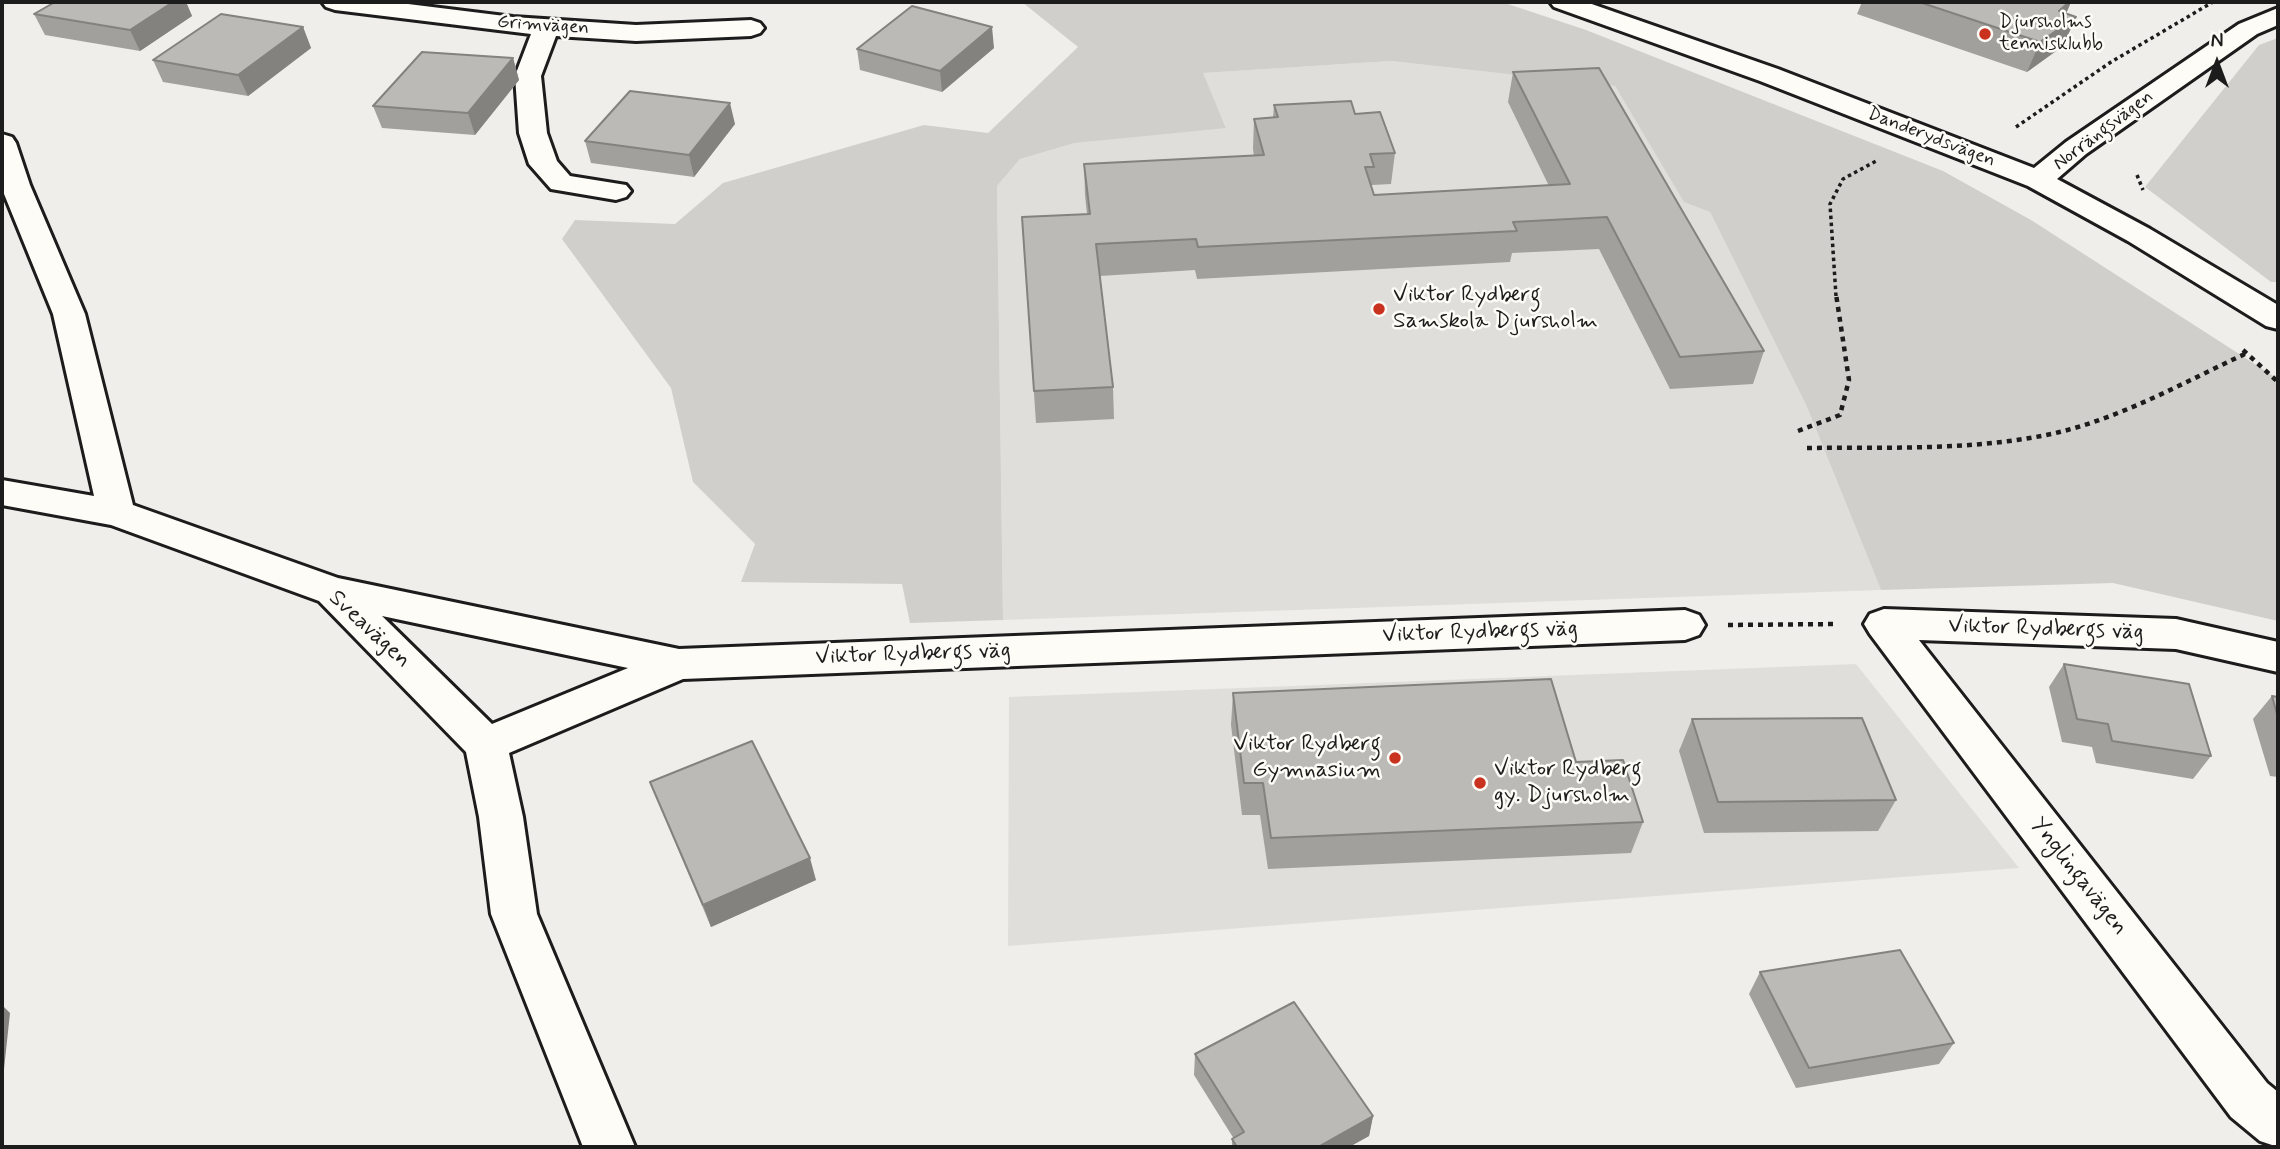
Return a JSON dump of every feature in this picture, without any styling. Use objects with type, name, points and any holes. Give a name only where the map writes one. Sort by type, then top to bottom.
[{"type":"street","name":"Grimvägen","points":[[335,2],[513,25],[636,33],[751,28]]},
{"type":"street","name":"Danderydsvägen","points":[[1563,2],[1795,85],[2038,180],[2139,235],[2278,319]]},
{"type":"street","points":[[513,25],[573,6]]},
{"type":"street","name":"Norrängsvägen","points":[[2038,180],[2076,148],[2226,44],[2248,29],[2278,16]]},
{"type":"street","points":[[546,27],[528,76],[533,133],[543,164],[561,183],[616,191]]},
{"type":"street","points":[[2,143],[15,185],[69,314],[116,513]]},
{"type":"street","name":"Sveavägen","points":[[2,493],[116,513],[333,591],[486,745]]},
{"type":"street","name":"Viktor Rydbergs väg","points":[[333,591],[679,664],[1685,625]]},
{"type":"street","name":"Viktor Rydbergs väg","points":[[1884,624],[2176,634],[2278,657]]},
{"type":"street","name":"Ynglingavägen","points":[[1884,624],[2249,1100],[2278,1124]]},
{"type":"street","name":"Viktor Rydbergs väg","points":[[486,745],[679,664]]},
{"type":"street","points":[[486,745],[501,817],[513,914],[609,1147]]},
{"type":"path","points":[[2007,127],[2019,127],[2110,62],[2213,2]]},
{"type":"path","points":[[1798,431],[1840,415],[1849,380],[1833,272],[1830,204],[1843,178],[1879,159]]},
{"type":"path","points":[[1807,448],[1952,446],[2050,434],[2118,413],[2247,353]]},
{"type":"path","points":[[1685,625],[1884,624]]},
{"type":"shaded area","points":[[1022,2],[1502,2],[1586,30],[1943,171],[2031,220],[2278,379],[2278,621],[2113,583],[1881,590],[1807,407],[1710,212],[1684,202],[1615,86],[1391,61],[1203,73],[1226,128],[1075,143],[1020,159],[997,186],[1003,620],[910,623],[902,584],[741,582],[755,544],[693,482],[671,388],[562,239],[575,220],[675,224],[723,183],[924,125],[988,133],[1078,47]]},
{"type":"shaded area","points":[[2278,38],[2278,282],[2271,282],[2145,187],[2259,45]]},
{"type":"shaded area","name":"Viktor Rydberg Samskola Djursholm","points":[[1391,61],[1615,86],[1684,201],[1710,212],[1807,407],[1881,590],[1003,620],[997,186],[1020,159],[1075,143],[1226,127],[1202,73]]},
{"type":"shaded area","name":"Viktor Rydberg gy. Djursholm","points":[[1856,664],[2019,868],[1008,946],[1009,697]]},
{"type":"building","points":[[55,2],[173,2],[130,30],[34,14]]},
{"type":"building","points":[[1919,2],[2069,2],[2059,11],[2076,17],[2040,42]]},
{"type":"building","points":[[912,6],[992,27],[940,71],[857,49]]},
{"type":"building","points":[[221,14],[303,27],[238,75],[153,60]]},
{"type":"building","points":[[422,52],[513,58],[468,113],[373,106]]},
{"type":"building","points":[[1599,68],[1764,351],[1680,357],[1607,217],[1513,222],[1517,231],[1198,247],[1196,239],[1096,244],[1113,387],[1034,391],[1022,217],[1090,214],[1084,164],[1264,155],[1254,119],[1278,117],[1274,105],[1351,101],[1355,114],[1380,112],[1395,153],[1370,154],[1374,167],[1365,167],[1374,195],[1570,184],[1513,72]]},
{"type":"building","points":[[630,91],[730,103],[689,155],[585,141]]},
{"type":"building","points":[[2064,664],[2189,684],[2211,756],[2112,741],[2108,724],[2077,719]]},
{"type":"building","name":"Viktor Rydberg Gymnasium","points":[[1551,679],[1576,762],[1623,760],[1643,822],[1271,838],[1263,783],[1244,783],[1233,693]]},
{"type":"building","points":[[2272,696],[2278,697],[2278,718]]},
{"type":"building","points":[[1862,718],[1896,800],[1718,802],[1692,719]]},
{"type":"building","points":[[752,741],[810,858],[703,905],[650,782]]},
{"type":"building","points":[[1900,950],[1954,1043],[1809,1068],[1760,972]]},
{"type":"building","points":[[1294,1002],[1373,1116],[1318,1147],[1237,1147],[1232,1139],[1244,1132],[1195,1054]]},
{"type":"place","name":"Djursholms tennisklubb","points":[[1985,34]]},
{"type":"place","name":"Viktor Rydberg Samskola Djursholm","points":[[1379,309]]},
{"type":"place","name":"Viktor Rydberg Gymnasium","points":[[1395,758]]},
{"type":"place","name":"Viktor Rydberg gy. Djursholm","points":[[1480,783]]}]
